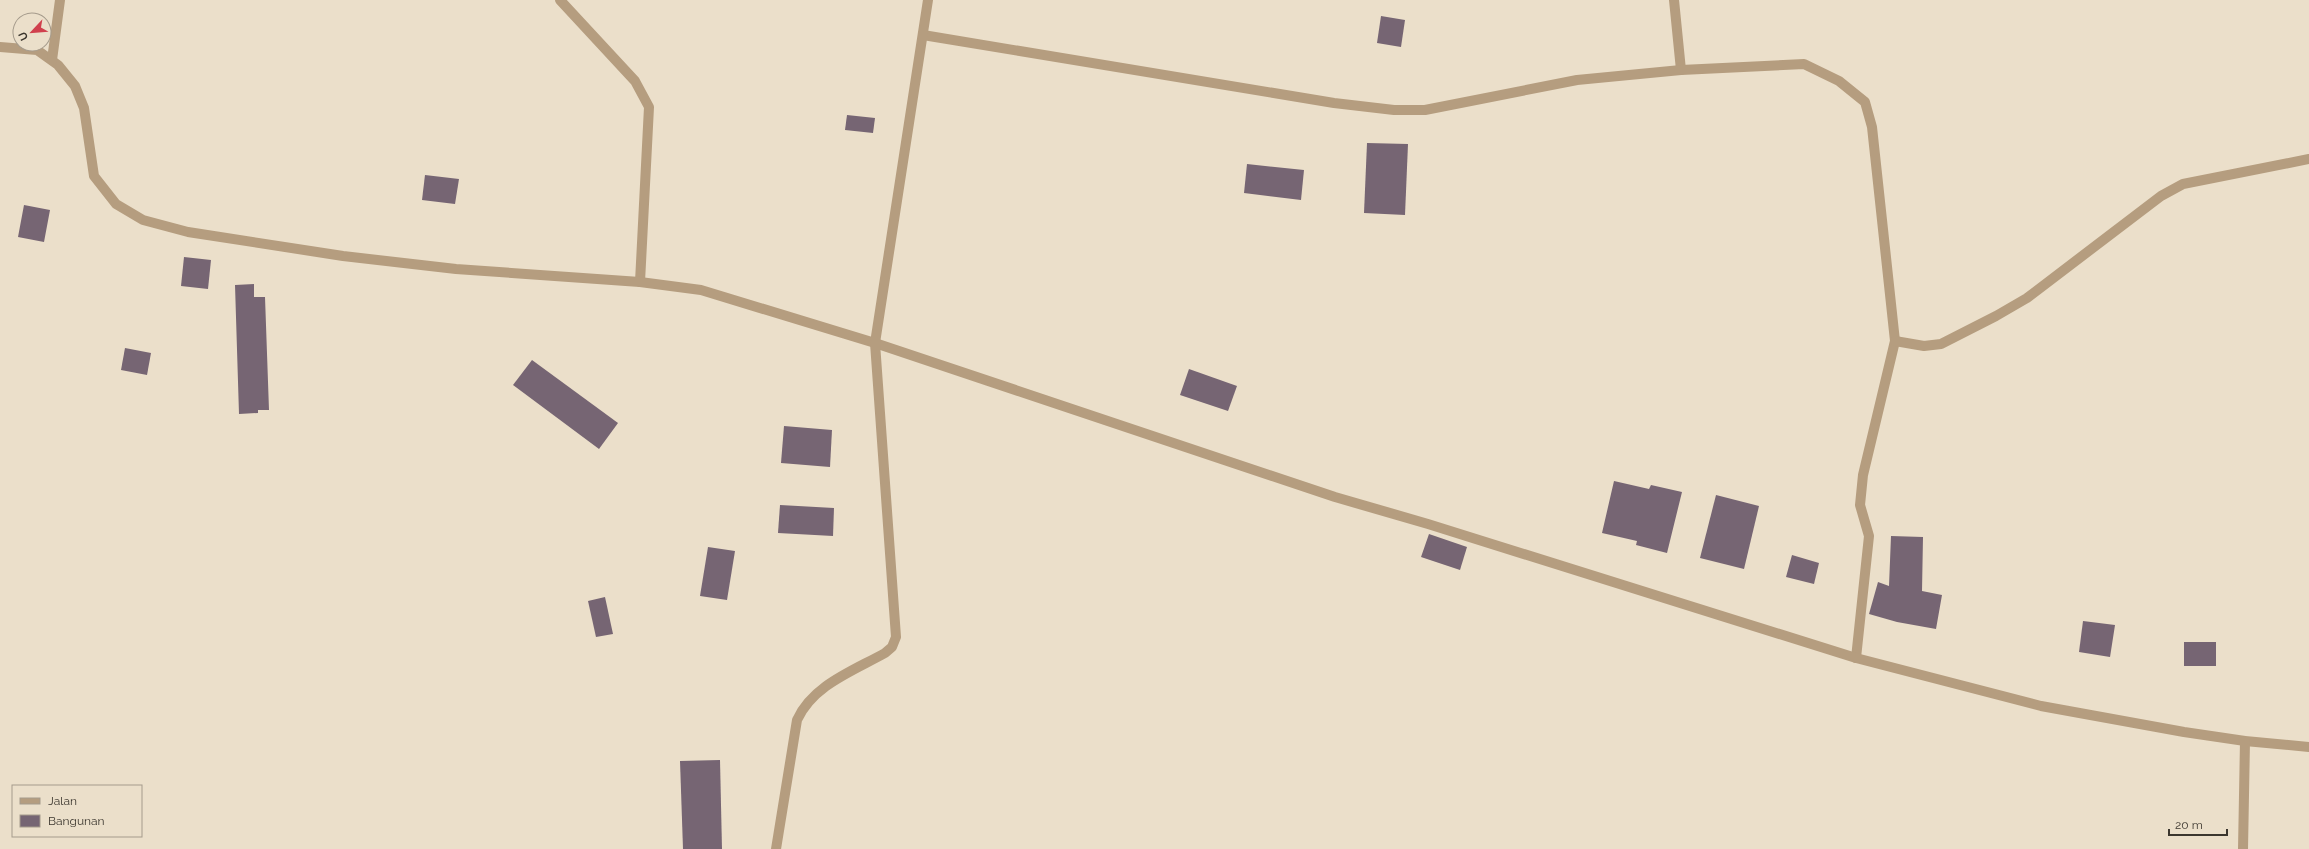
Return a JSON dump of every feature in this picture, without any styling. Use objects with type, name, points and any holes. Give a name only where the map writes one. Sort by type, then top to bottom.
[{"type":"street","points":[[52,60],[60,0]]},
{"type":"street","points":[[560,0],[635,81],[649,107],[649,142],[640,282]]},
{"type":"street","points":[[776,849],[797,720],[802,708],[819,690],[885,653],[892,647],[896,637],[876,343],[924,35],[928,0]]},
{"type":"street","points":[[1674,0],[1681,70]]},
{"type":"street","points":[[924,35],[1334,103],[1394,110],[1425,110],[1577,80],[1681,70],[1804,64],[1839,81],[1864,102],[1872,127],[1877,158],[1895,341],[1863,475],[1860,505],[1869,536],[1856,658]]},
{"type":"street","points":[[0,47],[37,50],[58,64],[75,86],[84,108],[94,176],[116,204],[143,220],[188,232],[344,256],[456,269],[640,282],[700,290],[876,343],[1335,497],[1436,526],[1856,658],[2041,706],[2184,732],[2245,741],[2309,747]]},
{"type":"street","points":[[1895,341],[1924,346],[1941,344],[1996,316],[2027,298],[2161,196],[2183,184],[2309,159]]},
{"type":"street","points":[[2243,849],[2245,741]]},
{"type":"building","points":[[1381,16],[1405,20],[1401,47],[1377,43]]},
{"type":"building","points":[[847,115],[875,118],[873,133],[845,130]]},
{"type":"building","points":[[1367,143],[1408,144],[1405,215],[1364,213]]},
{"type":"building","points":[[1247,164],[1304,170],[1301,200],[1244,193]]},
{"type":"building","points":[[425,175],[459,179],[455,204],[422,200]]},
{"type":"building","points":[[24,205],[50,210],[44,242],[18,237]]},
{"type":"building","points":[[184,257],[211,260],[208,289],[181,286]]},
{"type":"building","points":[[254,284],[254,297],[265,297],[269,410],[258,410],[258,413],[239,414],[235,285]]},
{"type":"building","points":[[125,348],[151,353],[147,375],[121,370]]},
{"type":"building","points":[[532,360],[618,423],[599,449],[513,385]]},
{"type":"building","points":[[1189,369],[1237,386],[1228,411],[1180,395]]},
{"type":"building","points":[[784,426],[832,430],[830,467],[781,463]]},
{"type":"building","points":[[1614,481],[1649,489],[1651,485],[1682,492],[1667,553],[1636,545],[1637,541],[1602,533]]},
{"type":"building","points":[[1716,495],[1759,506],[1744,569],[1700,558]]},
{"type":"building","points":[[780,505],[834,508],[833,536],[778,533]]},
{"type":"building","points":[[1429,534],[1467,547],[1460,570],[1421,557]]},
{"type":"building","points":[[1891,536],[1923,537],[1922,591],[1942,595],[1936,629],[1897,622],[1869,614],[1878,582],[1889,586]]},
{"type":"building","points":[[708,547],[735,551],[727,600],[700,596]]},
{"type":"building","points":[[1792,555],[1819,563],[1814,584],[1786,577]]},
{"type":"building","points":[[605,597],[613,634],[596,637],[588,601]]},
{"type":"building","points":[[2083,621],[2115,625],[2110,657],[2079,652]]},
{"type":"building","points":[[2184,642],[2216,642],[2216,666],[2184,666]]},
{"type":"building","points":[[720,760],[722,849],[683,849],[680,761]]}]
